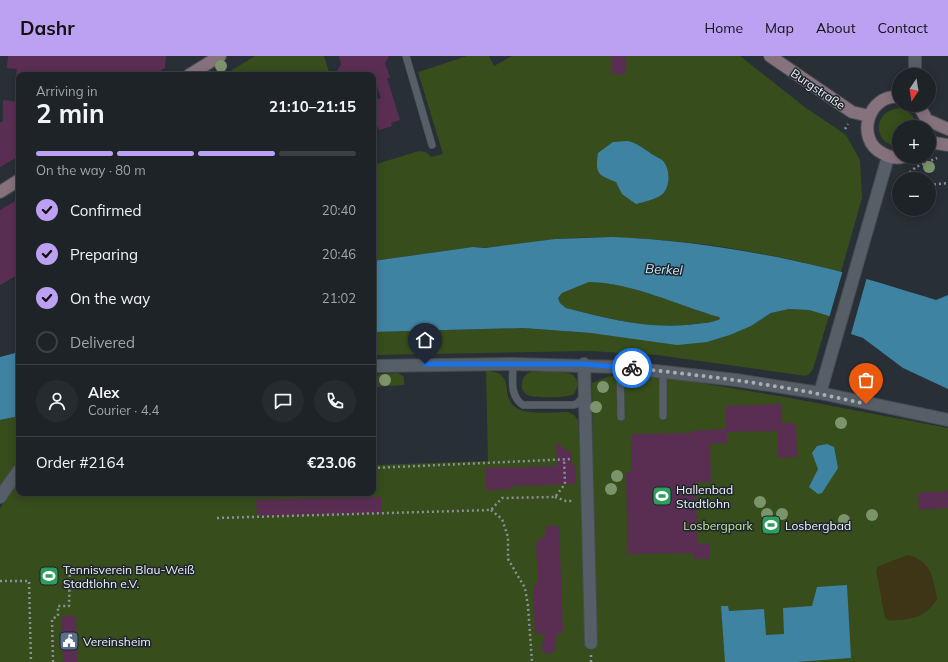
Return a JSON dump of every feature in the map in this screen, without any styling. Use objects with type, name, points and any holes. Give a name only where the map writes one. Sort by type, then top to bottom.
[{"type":"main road","points":[[194,72],[220,56]]},
{"type":"main road","name":"Burgstraße","points":[[770,56],[852,112],[868,116]]},
{"type":"main road","points":[[892,98],[884,100],[874,106],[868,116],[866,128],[869,140],[877,151],[888,157],[892,157]]},
{"type":"main road","points":[[936,126],[948,129]]},
{"type":"main road","points":[[936,143],[948,145]]},
{"type":"main road","points":[[0,192],[16,182]]},
{"type":"street","points":[[915,56],[915,68]]},
{"type":"street","points":[[820,393],[888,157]]},
{"type":"street","points":[[376,366],[584,364],[620,366],[820,393],[948,420]]},
{"type":"street","points":[[584,364],[586,501],[591,643]]},
{"type":"street","points":[[0,497],[16,474]]},
{"type":"lane","points":[[406,56],[432,145]]},
{"type":"lane","points":[[513,364],[514,396],[518,402],[523,405],[573,405],[577,404],[584,396]]},
{"type":"lane","points":[[620,366],[621,417]]},
{"type":"lane","points":[[663,371],[663,416]]},
{"type":"path","points":[[910,172],[916,167],[940,158]]},
{"type":"path","points":[[936,184],[948,183]]},
{"type":"path","points":[[555,497],[564,484],[564,459]]},
{"type":"path","points":[[376,468],[586,459]]},
{"type":"path","points":[[492,510],[502,498],[555,497],[566,501],[586,501]]},
{"type":"path","points":[[217,518],[492,510],[502,519],[508,536],[508,559],[525,588],[528,606],[532,662]]},
{"type":"path","points":[[52,662],[52,619],[58,616],[58,606],[69,606],[70,562]]},
{"type":"path","points":[[0,581],[29,581],[31,662]]},
{"type":"green space","points":[[255,56],[324,56],[329,72],[229,72]]},
{"type":"green space","points":[[467,56],[489,56],[494,66],[512,56],[740,56],[806,108],[846,135],[860,160],[862,198],[841,272],[743,250],[709,245],[675,241],[608,238],[562,239],[498,247],[473,247],[376,261],[376,164],[419,151],[426,152],[431,157],[443,154],[418,72]]},
{"type":"green space","points":[[892,110],[892,112],[908,112],[911,114],[914,120],[892,120],[892,144],[884,140],[880,134],[879,128],[880,121]]},
{"type":"green space","points":[[589,282],[606,283],[639,290],[719,317],[720,319],[708,323],[662,326],[630,322],[582,312],[566,308],[560,303],[558,298],[562,293]]},
{"type":"green space","points":[[789,309],[809,310],[829,316],[813,369],[806,376],[657,355],[589,351],[376,355],[376,332],[523,328],[707,342],[730,335],[751,326],[771,313]]},
{"type":"green space","name":"Losbergpark","points":[[486,371],[496,372],[502,376],[505,381],[509,399],[518,409],[535,413],[568,412],[574,415],[578,420],[580,462],[593,468],[592,383],[607,377],[629,373],[677,379],[785,397],[948,428],[948,662],[0,662],[0,509],[9,492],[16,484],[16,496],[376,496],[376,465],[488,461]]},
{"type":"green space","points":[[555,371],[571,374],[576,378],[577,385],[574,394],[553,397],[534,397],[528,395],[523,390],[522,383],[524,377],[530,372]]},
{"type":"green space","points":[[398,373],[404,377],[404,385],[376,387],[376,378],[379,374]]},
{"type":"green space","points":[[16,417],[16,468],[0,488],[0,420]]},
{"type":"sand","points":[[908,555],[922,561],[930,571],[937,599],[929,609],[920,615],[910,619],[894,621],[889,620],[885,618],[876,570],[879,566]]},
{"type":"water","points":[[627,141],[639,145],[664,162],[668,171],[668,185],[666,190],[660,196],[636,204],[622,194],[616,182],[599,173],[597,165],[598,153],[613,142]]},
{"type":"water","name":"Berkel","points":[[613,237],[640,238],[720,247],[773,256],[868,279],[936,300],[948,295],[948,389],[903,368],[863,338],[851,334],[829,316],[809,310],[789,309],[771,313],[751,326],[730,335],[707,342],[677,345],[591,333],[523,328],[376,332],[376,261],[473,247],[485,248],[555,239]],"holes":[[[589,282],[622,286],[655,295],[719,317],[720,319],[708,323],[663,326],[630,322],[566,308],[560,303],[558,298],[562,293]]]},
{"type":"water","points":[[16,353],[16,417],[0,420],[0,357]]},
{"type":"water","points":[[827,444],[834,447],[838,468],[822,493],[818,494],[809,487],[818,469],[812,453],[817,446]]},
{"type":"water","points":[[847,585],[851,658],[796,662],[725,662],[721,606],[728,606],[729,611],[764,609],[766,635],[784,634],[783,608],[812,606],[817,587]]},
{"type":"pier","points":[[843,270],[867,277],[851,334],[846,333],[829,318]]},
{"type":"building","points":[[8,56],[166,56],[165,68],[158,72],[16,72],[17,69],[7,68]]},
{"type":"building","points":[[339,56],[389,56],[385,63],[390,78],[387,78],[400,120],[391,123],[392,126],[379,130],[378,127],[376,127],[376,100],[381,98],[376,84],[376,72],[339,72],[337,71],[341,64]]},
{"type":"building","points":[[612,56],[626,56],[626,74],[612,74]]},
{"type":"building","points":[[3,100],[16,102],[16,158],[0,167],[0,123],[3,121]]},
{"type":"building","points":[[16,201],[16,276],[0,285],[0,210]]},
{"type":"building","name":"Hallenbad Stadtlohn","points":[[782,404],[782,423],[796,423],[797,457],[778,458],[777,431],[727,432],[727,443],[710,444],[711,482],[696,482],[697,544],[709,543],[709,559],[694,559],[694,553],[628,554],[626,472],[631,472],[631,434],[692,433],[691,431],[726,429],[726,406]]},
{"type":"building","points":[[556,443],[572,454],[572,465],[575,465],[576,484],[511,486],[511,489],[486,490],[486,468],[557,466]]},
{"type":"building","points":[[948,491],[948,508],[919,510],[918,493]]},
{"type":"building","points":[[381,497],[381,513],[257,516],[256,500]]},
{"type":"building","points":[[545,526],[559,526],[563,633],[557,633],[554,652],[547,654],[541,649],[545,634],[535,634],[533,585],[538,584],[536,543],[546,534]]},
{"type":"building","name":"Vereinsheim","points":[[61,616],[76,616],[77,662],[63,662]]},
{"type":"way so far","points":[[632,368],[736,380],[820,393],[866,404]]},
{"type":"place","name":"Hallenbad Stadtlohn","points":[[662,496]]},
{"type":"place","name":"Losbergbad","points":[[771,525]]},
{"type":"place","name":"Tennisverein Blau-Weiß Stadtlohn e.V.","points":[[49,576]]},
{"type":"place","name":"Vereinsheim","points":[[69,641]]},
{"type":"route","points":[[425,364],[584,364],[632,368]]}]
